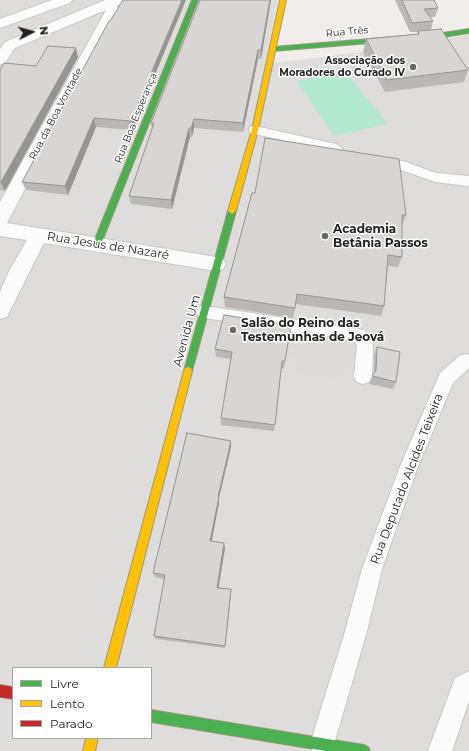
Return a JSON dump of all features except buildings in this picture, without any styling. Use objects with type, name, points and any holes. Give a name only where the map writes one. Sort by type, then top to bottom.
[{"type":"main road","name":"Rua Boa Esperança","points":[[98,244],[195,0]]},
{"type":"main road","name":"Avenida Um","points":[[110,667],[205,312],[216,264],[255,130],[283,0]]},
{"type":"main road","name":"Rua Três","points":[[273,49],[444,35],[469,31]]},
{"type":"main road","points":[[0,691],[12,693]]},
{"type":"main road","points":[[152,716],[364,751]]},
{"type":"main road","points":[[89,751],[92,739]]},
{"type":"street","points":[[0,24],[65,0]]},
{"type":"street","points":[[0,60],[10,45],[115,5]]},
{"type":"street","name":"Rua da Boa Vontade","points":[[0,219],[115,5]]},
{"type":"street","name":"Rua Jesus de Nazaré","points":[[0,229],[216,264]]},
{"type":"street","points":[[0,311],[27,255],[39,235]]},
{"type":"lane","points":[[255,130],[331,147],[336,150],[339,155],[347,158],[394,164],[435,177],[469,181]]},
{"type":"lane","points":[[205,312],[358,335],[365,343],[363,377]]},
{"type":"lane","name":"Rua Deputado Alcides Teixeira","points":[[322,744],[355,635],[372,569],[408,469],[446,378],[465,361]]},
{"type":"lane","points":[[440,751],[463,686],[469,682]]},
{"type":"shaded area","points":[[0,0],[278,0],[265,64],[363,52],[469,35],[469,751],[0,751]]},
{"type":"shaded area","points":[[224,257],[235,259],[223,308],[211,306]]},
{"type":"shaded area","points":[[223,317],[359,341],[355,368],[344,366],[342,381],[294,372],[296,358],[276,354],[260,336],[220,330]]},
{"type":"green space","points":[[346,73],[388,124],[334,136],[297,81]]},
{"type":"traffic: fast","points":[[97,244],[195,0]]},
{"type":"traffic: fast","points":[[273,49],[443,35],[469,31]]},
{"type":"traffic: fast","points":[[188,371],[232,211]]},
{"type":"traffic: fast","points":[[152,716],[364,751]]},
{"type":"traffic: slow","points":[[232,211],[255,130],[283,0]]},
{"type":"traffic: slow","points":[[110,667],[188,371]]},
{"type":"traffic: slow","points":[[89,751],[92,739]]},
{"type":"traffic: jam","points":[[0,691],[12,693]]},
{"type":"place","name":"Associação dos Moradores do Curado IV","points":[[413,67]]},
{"type":"place","name":"Academia Betânia Passos","points":[[325,236]]},
{"type":"place","name":"Salão do Reino das Testemunhas de Jeová","points":[[233,330]]}]
